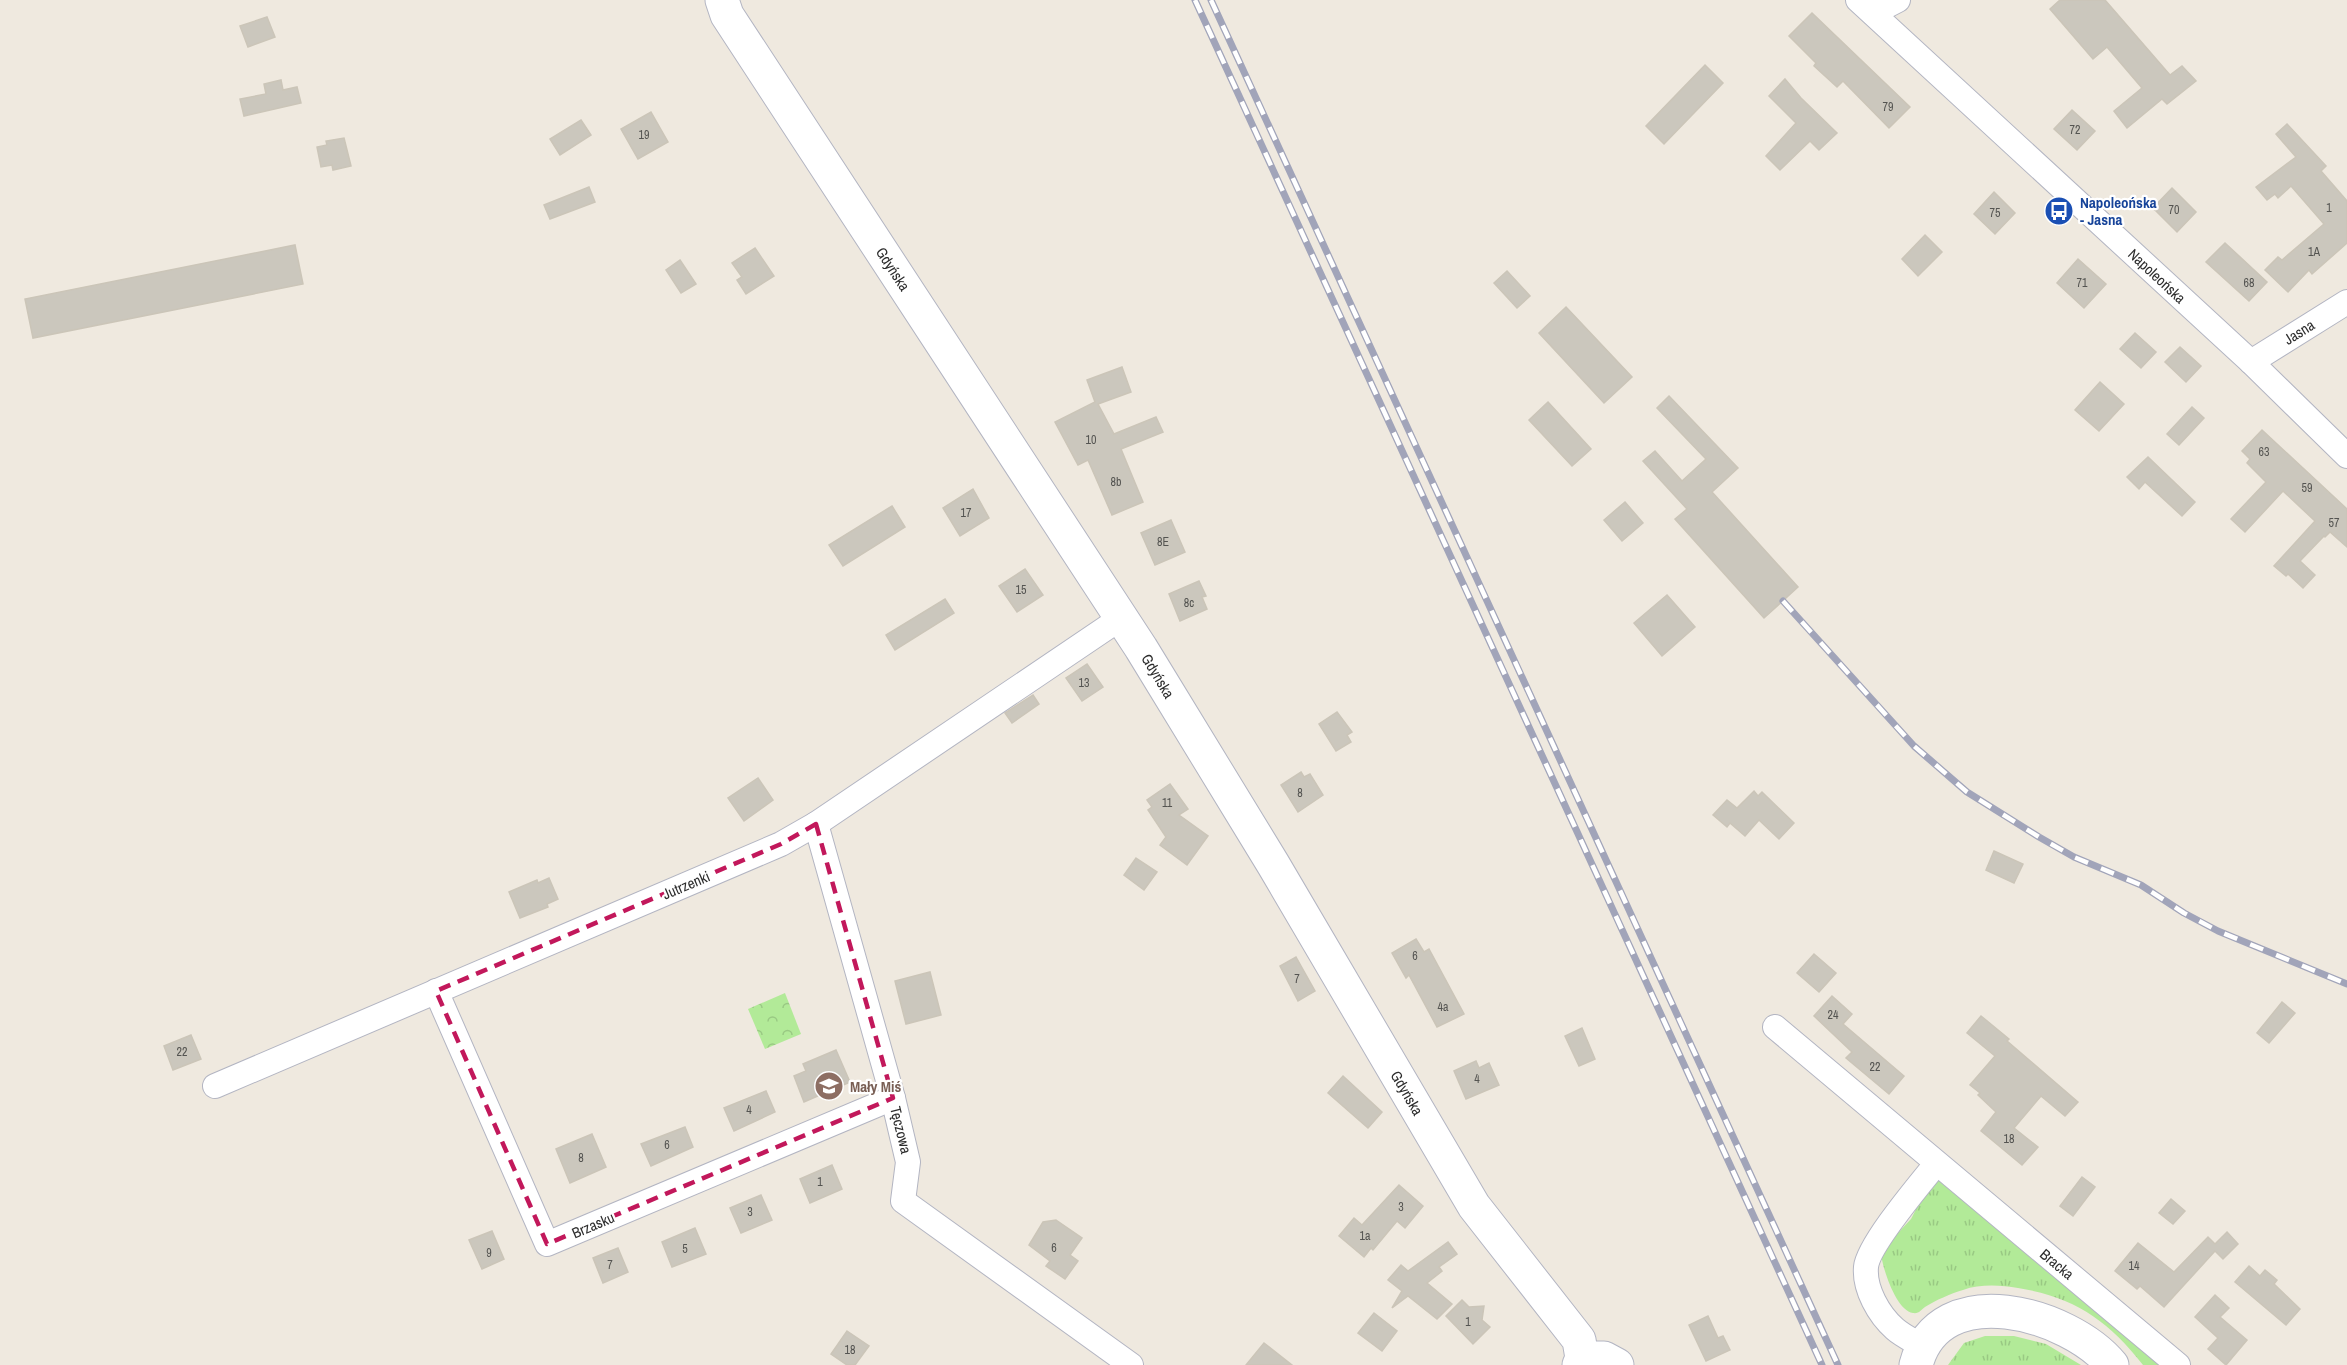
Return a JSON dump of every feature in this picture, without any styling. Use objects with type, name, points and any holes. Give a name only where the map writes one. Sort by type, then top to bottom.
[{"type":"main road","name":"Gdyńska","points":[[722,0],[727,15],[1121,618],[1273,864],[1474,1206],[1579,1340],[1581,1361]]},
{"type":"main road","points":[[1919,1356],[1938,1328],[1958,1317],[1985,1312],[2003,1312],[2022,1314],[2046,1321],[2081,1338],[2112,1365]]},
{"type":"main road","points":[[1581,1361],[1604,1358],[1617,1365]]},
{"type":"street","points":[[1866,6],[1898,0]]},
{"type":"street","name":"Napoleońska","points":[[1866,6],[2251,362],[2347,456]]},
{"type":"street","name":"Jasna","points":[[2251,362],[2347,302]]},
{"type":"street","name":"Jutrzenki","points":[[215,1086],[781,844],[816,824],[1121,618]]},
{"type":"street","name":"Tęczowa","points":[[816,824],[893,1098],[908,1162],[903,1201],[1131,1365]]},
{"type":"street","name":"Brzasku","points":[[436,991],[547,1244],[893,1098]]},
{"type":"street","name":"Bracka","points":[[1774,1027],[2178,1365]]},
{"type":"street","points":[[1919,1356],[1884,1317],[1867,1283],[1866,1266],[1873,1248],[1936,1164]]},
{"type":"highlighted area","points":[[816,824],[893,1098],[547,1244],[436,991],[781,844]]},
{"type":"green space","points":[[785,993],[801,1034],[765,1049],[748,1009]]},
{"type":"green space","points":[[1937,1179],[1948,1181],[2169,1365],[2143,1365],[2117,1335],[2103,1323],[2073,1304],[2038,1292],[2004,1286],[1976,1287],[1943,1297],[1917,1313],[1907,1310],[1895,1296],[1881,1251],[1911,1219],[1927,1188]]},
{"type":"green space","points":[[1985,1336],[2014,1336],[2046,1344],[2081,1365],[1948,1365],[1964,1343]]},
{"type":"building","points":[[2060,0],[2105,0],[2170,75],[2182,66],[2196,81],[2167,104],[2162,99],[2127,128],[2114,111],[2142,88],[2107,47],[2093,59],[2050,9]]},
{"type":"building","points":[[1812,13],[1910,107],[1889,128],[1843,81],[1837,87],[1814,66],[1816,63],[1789,36]]},
{"type":"building","points":[[267,17],[275,37],[248,47],[240,26]]},
{"type":"building","points":[[1705,65],[1723,83],[1664,144],[1646,126]]},
{"type":"building","points":[[1785,79],[1837,133],[1819,150],[1810,141],[1780,170],[1766,156],[1796,123],[1769,96]]},
{"type":"building","points":[[281,80],[283,90],[297,87],[301,103],[244,116],[240,99],[266,94],[264,84]]},
{"type":"building","points":[[2072,110],[2095,131],[2077,150],[2054,129]]},
{"type":"building","points":[[651,112],[668,142],[638,159],[621,129]]},
{"type":"building","points":[[581,120],[591,135],[560,155],[550,139]]},
{"type":"building","points":[[2287,124],[2326,166],[2321,171],[2347,201],[2347,243],[2312,274],[2309,270],[2288,292],[2265,270],[2278,257],[2282,260],[2324,224],[2291,186],[2278,198],[2275,194],[2267,200],[2256,187],[2296,157],[2276,134]]},
{"type":"building","points":[[344,138],[351,166],[333,170],[332,165],[321,167],[317,147],[327,145],[326,141]]},
{"type":"building","points":[[589,187],[595,202],[550,219],[544,205]]},
{"type":"building","points":[[2172,188],[2196,212],[2177,232],[2153,208]]},
{"type":"building","points":[[1994,192],[2015,213],[1995,234],[1974,214]]},
{"type":"building","points":[[1925,235],[1942,252],[1918,276],[1902,259]]},
{"type":"building","points":[[2225,243],[2267,282],[2249,301],[2206,262]]},
{"type":"building","points":[[295,245],[303,284],[33,338],[25,299]]},
{"type":"building","points":[[755,248],[774,276],[746,294],[737,280],[742,277],[732,263]]},
{"type":"building","points":[[2078,259],[2106,284],[2084,308],[2057,283]]},
{"type":"building","points":[[680,260],[696,284],[681,293],[666,270]]},
{"type":"building","points":[[1507,271],[1530,296],[1517,308],[1494,283]]},
{"type":"building","points":[[1566,307],[1632,377],[1604,403],[1539,333]]},
{"type":"building","points":[[2135,333],[2156,352],[2141,368],[2120,349]]},
{"type":"building","points":[[2180,347],[2201,366],[2186,382],[2165,362]]},
{"type":"building","points":[[1122,367],[1131,392],[1098,404],[1114,434],[1156,417],[1163,432],[1121,449],[1143,502],[1112,515],[1088,460],[1078,465],[1055,422],[1095,402],[1087,380]]},
{"type":"building","points":[[2100,382],[2124,404],[2099,431],[2075,410]]},
{"type":"building","points":[[1669,396],[1738,468],[1712,492],[1798,587],[1764,618],[1675,519],[1687,509],[1643,461],[1655,451],[1682,481],[1706,459],[1657,408]]},
{"type":"building","points":[[1548,402],[1591,449],[1572,466],[1529,420]]},
{"type":"building","points":[[2192,407],[2204,418],[2179,445],[2167,434]]},
{"type":"building","points":[[2262,430],[2347,509],[2347,547],[2330,532],[2324,536],[2300,561],[2315,575],[2303,588],[2288,574],[2286,576],[2274,566],[2315,521],[2283,491],[2245,532],[2231,519],[2266,482],[2247,463],[2250,459],[2242,451]]},
{"type":"building","points":[[2148,457],[2195,502],[2182,516],[2145,482],[2139,489],[2127,477]]},
{"type":"building","points":[[973,489],[989,518],[960,536],[943,508]]},
{"type":"building","points":[[1625,502],[1643,523],[1622,541],[1604,520]]},
{"type":"building","points":[[892,506],[905,527],[843,566],[829,545]]},
{"type":"building","points":[[1171,520],[1185,552],[1155,565],[1141,533]]},
{"type":"building","points":[[1025,569],[1043,595],[1017,612],[999,586]]},
{"type":"building","points":[[1199,581],[1206,596],[1202,597],[1207,609],[1180,621],[1169,594]]},
{"type":"building","points":[[1667,595],[1695,627],[1662,656],[1634,623]]},
{"type":"building","points":[[945,599],[954,613],[895,650],[886,635]]},
{"type":"building","points":[[1087,664],[1103,687],[1082,701],[1066,678]]},
{"type":"building","points":[[1033,695],[1039,704],[1012,723],[1005,713]]},
{"type":"building","points":[[1337,712],[1352,732],[1347,735],[1351,742],[1336,751],[1319,724]]},
{"type":"building","points":[[1301,772],[1304,777],[1310,774],[1323,795],[1298,812],[1281,785]]},
{"type":"building","points":[[758,778],[773,800],[744,821],[728,798]]},
{"type":"building","points":[[1170,784],[1188,809],[1179,815],[1208,836],[1187,865],[1160,845],[1166,837],[1148,810],[1152,807],[1147,800]]},
{"type":"building","points":[[1754,791],[1758,796],[1762,792],[1794,823],[1779,839],[1759,820],[1745,836],[1730,823],[1727,827],[1713,815],[1727,800],[1737,808]]},
{"type":"building","points":[[1994,851],[2023,864],[2014,883],[1986,870]]},
{"type":"building","points":[[1136,858],[1157,872],[1144,890],[1124,875]]},
{"type":"building","points":[[549,878],[558,899],[547,904],[548,907],[520,918],[509,892],[537,880],[538,883]]},
{"type":"building","points":[[1416,939],[1424,952],[1429,949],[1464,1014],[1437,1027],[1409,975],[1406,978],[1392,953]]},
{"type":"building","points":[[1814,954],[1836,973],[1819,992],[1797,973]]},
{"type":"building","points":[[1296,957],[1315,991],[1298,1001],[1280,966]]},
{"type":"building","points":[[930,972],[941,1015],[906,1024],[895,981]]},
{"type":"building","points":[[1832,996],[1852,1014],[1843,1024],[1904,1076],[1889,1094],[1846,1058],[1852,1052],[1814,1016]]},
{"type":"building","points":[[2282,1002],[2295,1013],[2269,1043],[2257,1033]]},
{"type":"building","points":[[1981,1016],[2078,1102],[2065,1116],[2041,1096],[2014,1128],[2038,1147],[2022,1165],[1981,1131],[1996,1112],[1970,1085],[1995,1056],[1967,1033]]},
{"type":"building","points":[[1582,1028],[1595,1059],[1579,1066],[1565,1036]]},
{"type":"building","points":[[191,1035],[201,1059],[173,1070],[164,1046]]},
{"type":"building","points":[[836,1050],[850,1082],[804,1102],[794,1076],[806,1071],[803,1064]]},
{"type":"building","points":[[1476,1061],[1479,1068],[1489,1063],[1499,1085],[1466,1099],[1454,1071]]},
{"type":"building","points":[[1343,1076],[1382,1112],[1368,1128],[1328,1093]]},
{"type":"building","points":[[766,1091],[775,1112],[734,1131],[724,1108]]},
{"type":"building","points":[[685,1127],[693,1147],[651,1166],[641,1144]]},
{"type":"building","points":[[592,1134],[606,1167],[570,1183],[556,1149]]},
{"type":"building","points":[[832,1165],[842,1189],[810,1203],[800,1179]]},
{"type":"building","points":[[2082,1177],[2095,1187],[2073,1216],[2060,1206]]},
{"type":"building","points":[[1399,1185],[1423,1206],[1405,1228],[1397,1221],[1373,1250],[1371,1248],[1364,1257],[1339,1236],[1354,1218],[1362,1225]]},
{"type":"building","points":[[761,1195],[772,1220],[741,1233],[730,1208]]},
{"type":"building","points":[[2171,1199],[2185,1211],[2173,1224],[2159,1213]]},
{"type":"building","points":[[1056,1220],[1082,1238],[1070,1255],[1078,1261],[1065,1279],[1046,1266],[1050,1261],[1029,1245],[1043,1222]]},
{"type":"building","points":[[695,1228],[706,1254],[672,1267],[662,1242]]},
{"type":"building","points":[[492,1231],[504,1259],[482,1269],[469,1240]]},
{"type":"building","points":[[2227,1232],[2238,1244],[2223,1259],[2215,1251],[2164,1307],[2140,1286],[2137,1289],[2115,1271],[2138,1243],[2174,1272],[2208,1237],[2215,1244]]},
{"type":"building","points":[[1448,1242],[1457,1254],[1439,1267],[1442,1271],[1427,1283],[1452,1304],[1437,1319],[1408,1296],[1392,1308],[1402,1291],[1388,1280],[1401,1265],[1408,1271]]},
{"type":"building","points":[[618,1248],[628,1272],[603,1283],[593,1258]]},
{"type":"building","points":[[2249,1266],[2260,1276],[2265,1270],[2277,1280],[2274,1284],[2300,1309],[2286,1325],[2235,1282]]},
{"type":"building","points":[[2215,1295],[2229,1308],[2220,1317],[2247,1340],[2226,1365],[2208,1349],[2218,1338],[2195,1317]]},
{"type":"building","points":[[1462,1300],[1469,1307],[1484,1306],[1482,1320],[1490,1327],[1473,1344],[1446,1316]]},
{"type":"building","points":[[1374,1313],[1397,1331],[1382,1351],[1358,1333]]},
{"type":"building","points":[[1708,1316],[1718,1338],[1723,1336],[1730,1350],[1706,1361],[1689,1325]]},
{"type":"building","points":[[847,1331],[869,1346],[855,1365],[847,1365],[831,1354]]},
{"type":"building","points":[[1264,1343],[1292,1365],[1246,1365]]},
{"type":"railway","points":[[1195,0],[1822,1365]]},
{"type":"railway","points":[[1211,0],[1838,1365]]},
{"type":"railway","points":[[1783,601],[1914,746],[1967,792],[2074,857],[2141,885],[2184,913],[2218,931],[2347,984]]},
{"type":"place","name":"Napoleońska - Jasna","points":[[2059,211]]},
{"type":"place","name":"Mały Miś","points":[[829,1086]]}]
